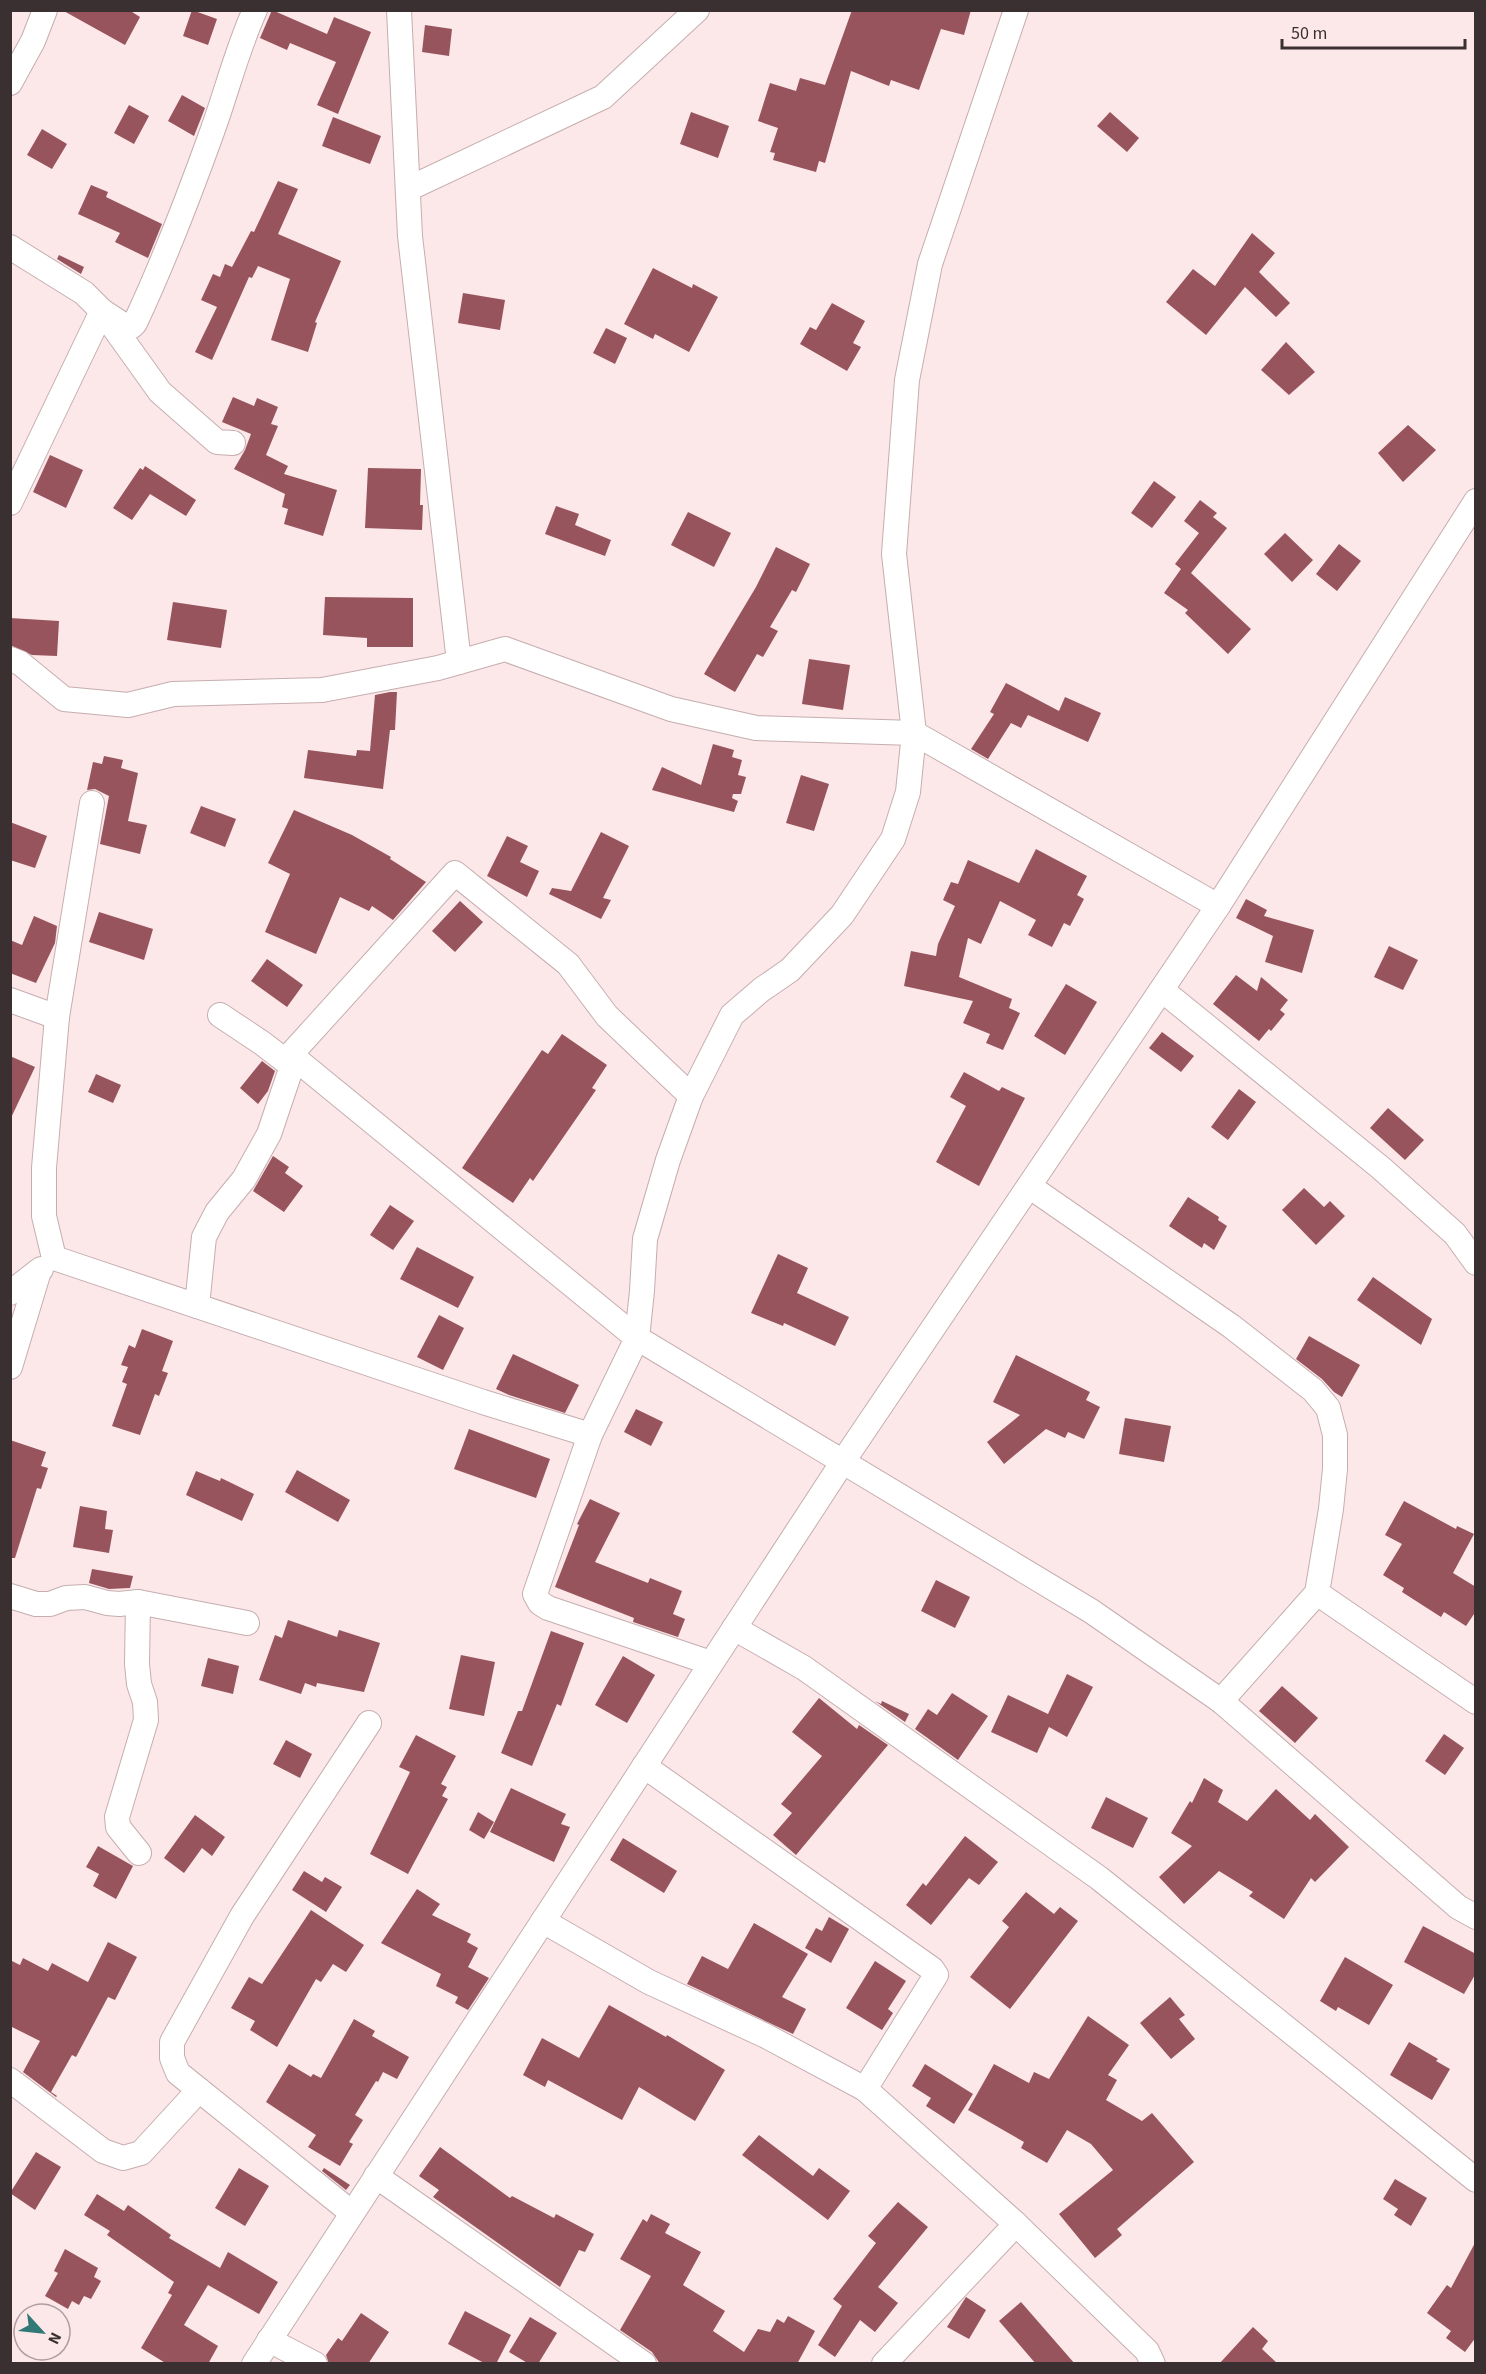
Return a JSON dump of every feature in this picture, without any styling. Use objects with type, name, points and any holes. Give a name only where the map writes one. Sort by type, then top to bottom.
[{"type":"street","points":[[10,83],[33,41],[45,10]]},
{"type":"street","points":[[102,311],[125,326],[132,326],[135,323],[149,294],[208,142],[255,10]]},
{"type":"street","points":[[399,10],[410,236],[459,662]]},
{"type":"street","points":[[408,189],[603,97],[697,10]]},
{"type":"street","points":[[711,1663],[548,1608],[540,1603],[535,1594],[590,1435],[637,1338],[645,1239],[668,1160],[691,1096],[732,1016],[761,990],[790,970],[842,915],[893,839],[908,792],[914,733],[894,554],[907,380],[930,264],[1016,10]]},
{"type":"street","points":[[10,247],[84,293],[102,311],[160,392],[217,442],[233,444]]},
{"type":"street","points":[[10,503],[102,311]]},
{"type":"street","points":[[254,2364],[844,1460],[1218,906],[1476,501]]},
{"type":"street","points":[[10,659],[20,663],[64,699],[128,705],[173,694],[322,690],[459,662],[505,649],[671,709],[756,728],[914,733],[1218,906]]},
{"type":"street","points":[[10,1367],[46,1264],[44,1178],[57,1017],[92,803]]},
{"type":"street","points":[[691,1096],[607,1016],[568,964],[456,873],[292,1053],[297,1060],[637,1338],[844,1460],[1091,1611],[1221,1701],[1458,1906],[1476,1917]]},
{"type":"street","points":[[1162,990],[1382,1168],[1455,1234],[1476,1263]]},
{"type":"street","points":[[10,1000],[57,1017]]},
{"type":"street","points":[[197,1306],[204,1237],[217,1212],[244,1179],[269,1134],[292,1066],[219,1015]]},
{"type":"street","points":[[1029,1186],[1232,1326],[1313,1390],[1328,1408],[1335,1434],[1335,1469],[1317,1593],[1221,1701]]},
{"type":"street","points":[[46,1264],[197,1306],[483,1402],[590,1435]]},
{"type":"street","points":[[10,1293],[46,1264]]},
{"type":"street","points":[[1317,1593],[1476,1702]]},
{"type":"street","points":[[10,1596],[36,1604],[50,1604],[66,1598],[85,1597],[113,1604],[138,1602],[247,1623]]},
{"type":"street","points":[[138,1602],[136,1664],[145,1702],[146,1720],[117,1816],[118,1827],[139,1853]]},
{"type":"street","points":[[734,1628],[804,1668],[1099,1878],[1476,2180]]},
{"type":"street","points":[[352,2213],[178,2073],[172,2058],[172,2042],[242,1916],[369,1723]]},
{"type":"street","points":[[644,1766],[932,1969],[936,1975],[865,2090]]},
{"type":"street","points":[[543,1921],[649,1982],[766,2036],[865,2090],[1016,2224],[1147,2351],[1153,2364]]},
{"type":"street","points":[[10,2080],[103,2151],[123,2158],[141,2153],[199,2090]]},
{"type":"street","points":[[376,2176],[644,2364]]},
{"type":"street","points":[[884,2364],[1016,2224]]},
{"type":"street","points":[[269,2340],[315,2364]]},
{"type":"building","points":[[62,10],[129,10],[140,17],[125,45]]},
{"type":"building","points":[[192,10],[217,19],[208,45],[183,36]]},
{"type":"building","points":[[272,10],[327,34],[334,17],[371,32],[338,114],[317,105],[336,62],[290,43],[287,50],[260,38]]},
{"type":"building","points":[[852,10],[971,10],[964,35],[941,29],[919,90],[891,80],[889,86],[851,71],[825,163],[819,161],[816,172],[773,160],[775,153],[770,152],[778,128],[758,121],[770,83],[796,91],[800,78],[825,85]]},
{"type":"building","points":[[425,25],[452,29],[449,56],[422,52]]},
{"type":"building","points":[[182,95],[205,108],[194,136],[168,121]]},
{"type":"building","points":[[129,105],[149,116],[134,144],[114,133]]},
{"type":"building","points":[[691,112],[729,126],[718,158],[680,144]]},
{"type":"building","points":[[1110,112],[1139,138],[1127,152],[1097,126]]},
{"type":"building","points":[[333,117],[381,136],[370,164],[322,146]]},
{"type":"building","points":[[42,129],[67,144],[52,169],[27,155]]},
{"type":"building","points":[[278,181],[298,189],[278,234],[341,261],[315,322],[317,323],[308,352],[271,340],[290,279],[258,266],[252,278],[249,277],[212,360],[195,352],[217,307],[201,300],[213,274],[220,277],[225,264],[232,267],[251,231],[254,232]]},
{"type":"building","points":[[91,185],[108,192],[106,197],[162,224],[148,258],[115,242],[120,233],[78,214]]},
{"type":"building","points":[[1252,233],[1275,253],[1259,272],[1290,303],[1276,317],[1245,287],[1206,335],[1166,302],[1193,269],[1215,286]]},
{"type":"building","points":[[59,255],[84,267],[81,274],[57,259]]},
{"type":"building","points":[[653,268],[692,288],[693,284],[718,297],[689,352],[655,334],[653,339],[624,324]]},
{"type":"building","points":[[463,293],[505,300],[500,330],[458,323]]},
{"type":"building","points":[[832,303],[865,321],[853,343],[861,347],[847,371],[800,344],[810,327],[816,330]]},
{"type":"building","points":[[606,328],[627,338],[615,364],[593,353]]},
{"type":"building","points":[[1286,342],[1315,372],[1289,395],[1261,370]]},
{"type":"building","points":[[233,397],[254,406],[257,398],[278,407],[271,424],[278,426],[266,455],[288,466],[284,474],[337,490],[323,536],[284,524],[288,509],[282,507],[285,494],[234,469],[251,434],[222,422]]},
{"type":"building","points":[[1408,425],[1436,450],[1403,482],[1378,453]]},
{"type":"building","points":[[50,455],[83,470],[66,508],[33,492]]},
{"type":"building","points":[[145,466],[196,500],[186,516],[150,494],[132,520],[113,508],[140,468],[143,470]]},
{"type":"building","points":[[368,468],[421,469],[422,530],[365,528]]},
{"type":"building","points":[[1154,481],[1176,497],[1152,528],[1131,513]]},
{"type":"building","points":[[1200,500],[1217,513],[1213,517],[1227,528],[1191,573],[1251,629],[1228,654],[1185,613],[1188,610],[1164,593],[1181,569],[1175,564],[1199,533],[1184,521]]},
{"type":"building","points":[[556,506],[579,514],[575,525],[611,540],[605,556],[545,534]]},
{"type":"building","points":[[688,512],[731,533],[714,567],[671,545]]},
{"type":"building","points":[[1285,533],[1313,560],[1292,582],[1264,554]]},
{"type":"building","points":[[1339,544],[1361,561],[1337,591],[1316,574]]},
{"type":"building","points":[[776,547],[810,564],[796,592],[792,590],[770,627],[778,631],[763,657],[757,654],[735,692],[704,674],[756,587]]},
{"type":"building","points":[[325,597],[413,598],[413,647],[367,647],[367,638],[323,635]]},
{"type":"building","points":[[173,602],[227,610],[221,648],[167,640]]},
{"type":"building","points":[[10,618],[59,621],[57,656],[32,655],[10,645]]},
{"type":"building","points":[[809,659],[850,665],[843,710],[802,704]]},
{"type":"building","points":[[1006,683],[1059,711],[1065,697],[1101,713],[1088,742],[1028,715],[1021,728],[1011,723],[988,759],[971,749],[994,714],[990,712]]},
{"type":"building","points":[[397,692],[395,730],[390,730],[383,789],[304,778],[308,750],[356,756],[357,750],[370,751],[375,695]]},
{"type":"building","points":[[713,744],[734,750],[732,757],[742,760],[738,775],[746,777],[741,794],[733,794],[732,798],[738,801],[734,812],[652,790],[662,767],[701,785]]},
{"type":"building","points":[[104,756],[123,760],[121,768],[138,773],[128,821],[147,825],[140,854],[100,844],[109,796],[95,789],[87,790],[93,762],[102,764]]},
{"type":"building","points":[[801,775],[829,784],[814,831],[786,823]]},
{"type":"building","points":[[201,806],[236,819],[225,847],[190,833]]},
{"type":"building","points":[[294,810],[352,835],[391,857],[390,859],[426,882],[393,920],[372,906],[369,911],[340,897],[316,954],[265,932],[290,874],[268,863]]},
{"type":"building","points":[[10,822],[47,836],[35,868],[10,860]]},
{"type":"building","points":[[601,832],[629,846],[603,898],[611,900],[601,919],[549,894],[552,888],[571,891]]},
{"type":"building","points":[[507,836],[528,846],[520,862],[539,871],[527,897],[487,876]]},
{"type":"building","points":[[1036,849],[1087,876],[1077,895],[1084,899],[1070,926],[1064,923],[1052,947],[1028,935],[1036,920],[1000,901],[981,944],[968,938],[959,977],[1012,999],[1009,1008],[1020,1013],[1003,1050],[986,1043],[990,1034],[963,1023],[973,1001],[904,986],[911,951],[936,956],[938,944],[955,906],[943,900],[951,882],[958,884],[968,860],[1019,883]]},
{"type":"building","points":[[1246,899],[1267,910],[1264,916],[1314,930],[1302,973],[1265,962],[1273,936],[1236,918]]},
{"type":"building","points":[[460,901],[483,922],[455,952],[432,931]]},
{"type":"building","points":[[99,912],[153,929],[144,960],[89,942]]},
{"type":"building","points":[[34,916],[57,926],[55,943],[36,983],[10,973],[10,940],[22,945]]},
{"type":"building","points":[[1389,946],[1418,960],[1403,990],[1374,977]]},
{"type":"building","points":[[267,959],[303,985],[287,1007],[251,981]]},
{"type":"building","points":[[1236,975],[1257,991],[1261,977],[1288,1000],[1280,1010],[1285,1014],[1259,1041],[1213,1004]]},
{"type":"building","points":[[1066,984],[1097,1002],[1065,1055],[1034,1036]]},
{"type":"building","points":[[1162,1032],[1194,1056],[1181,1072],[1149,1048]]},
{"type":"building","points":[[562,1034],[607,1065],[592,1088],[596,1090],[533,1181],[530,1178],[513,1203],[462,1168],[542,1050],[548,1054]]},
{"type":"building","points":[[10,1056],[35,1067],[10,1120]]},
{"type":"building","points":[[262,1061],[275,1071],[268,1091],[258,1104],[240,1088]]},
{"type":"building","points":[[964,1072],[999,1091],[1002,1087],[1025,1098],[979,1186],[936,1162],[966,1106],[950,1097]]},
{"type":"building","points":[[96,1074],[121,1085],[113,1103],[88,1092]]},
{"type":"building","points":[[1239,1089],[1256,1102],[1228,1140],[1211,1127]]},
{"type":"building","points":[[1388,1108],[1424,1140],[1405,1160],[1370,1128]]},
{"type":"building","points":[[273,1156],[289,1167],[285,1173],[303,1186],[284,1212],[253,1191]]},
{"type":"building","points":[[1304,1188],[1324,1207],[1330,1201],[1345,1216],[1316,1245],[1282,1210]]},
{"type":"building","points":[[1188,1197],[1219,1217],[1218,1220],[1227,1226],[1214,1250],[1204,1243],[1202,1248],[1169,1226]]},
{"type":"building","points":[[390,1205],[414,1221],[393,1250],[370,1235]]},
{"type":"building","points":[[417,1247],[474,1277],[458,1308],[400,1279]]},
{"type":"building","points":[[778,1254],[808,1268],[797,1293],[849,1317],[835,1346],[784,1323],[783,1326],[751,1313]]},
{"type":"building","points":[[1373,1277],[1432,1319],[1421,1345],[1357,1300]]},
{"type":"building","points":[[439,1315],[464,1328],[443,1370],[417,1357]]},
{"type":"building","points":[[142,1329],[173,1341],[162,1371],[168,1373],[159,1396],[155,1394],[140,1435],[112,1426],[127,1384],[122,1382],[128,1367],[121,1365],[129,1345],[135,1348]]},
{"type":"building","points":[[1309,1336],[1360,1365],[1342,1397],[1296,1359]]},
{"type":"building","points":[[513,1354],[579,1385],[565,1413],[496,1389]]},
{"type":"building","points":[[1016,1355],[1090,1392],[1086,1400],[1100,1407],[1084,1439],[1068,1432],[1065,1438],[1046,1429],[1004,1464],[987,1442],[1020,1415],[993,1402]]},
{"type":"building","points":[[636,1409],[663,1422],[651,1446],[624,1432]]},
{"type":"building","points":[[1125,1418],[1171,1426],[1164,1462],[1119,1454]]},
{"type":"building","points":[[469,1429],[550,1459],[536,1498],[454,1469]]},
{"type":"building","points":[[10,1440],[46,1452],[41,1466],[48,1468],[41,1489],[37,1488],[15,1558],[10,1558]]},
{"type":"building","points":[[297,1470],[350,1500],[338,1522],[285,1492]]},
{"type":"building","points":[[196,1471],[220,1481],[221,1478],[254,1494],[242,1521],[186,1495]]},
{"type":"building","points":[[590,1499],[620,1513],[595,1562],[648,1583],[650,1578],[682,1591],[673,1614],[685,1619],[678,1637],[633,1622],[634,1618],[555,1587],[579,1525],[577,1524]]},
{"type":"building","points":[[1404,1501],[1456,1529],[1457,1526],[1474,1534],[1453,1573],[1476,1587],[1476,1611],[1466,1626],[1444,1612],[1441,1617],[1402,1592],[1404,1588],[1383,1575],[1402,1544],[1385,1535]]},
{"type":"building","points":[[80,1506],[107,1511],[105,1529],[113,1530],[109,1553],[73,1547]]},
{"type":"building","points":[[92,1569],[133,1576],[130,1588],[109,1589],[89,1583]]},
{"type":"building","points":[[936,1580],[970,1597],[955,1628],[921,1611]]},
{"type":"building","points":[[288,1620],[337,1637],[339,1630],[380,1643],[364,1692],[317,1683],[316,1687],[305,1683],[301,1694],[259,1680],[275,1635],[282,1638]]},
{"type":"building","points":[[551,1631],[584,1643],[561,1706],[557,1704],[532,1766],[501,1753],[518,1711],[522,1711]]},
{"type":"building","points":[[461,1655],[495,1662],[484,1716],[449,1709]]},
{"type":"building","points":[[623,1656],[655,1675],[627,1723],[595,1705]]},
{"type":"building","points":[[208,1658],[239,1666],[233,1694],[201,1686]]},
{"type":"building","points":[[1067,1674],[1093,1687],[1067,1737],[1049,1727],[1037,1753],[991,1732],[1008,1695],[1048,1714]]},
{"type":"building","points":[[1282,1686],[1318,1718],[1295,1743],[1259,1711]]},
{"type":"building","points":[[952,1693],[988,1716],[958,1760],[915,1729],[928,1709],[937,1715]]},
{"type":"building","points":[[819,1698],[857,1729],[859,1725],[888,1745],[796,1855],[773,1835],[792,1813],[781,1804],[822,1756],[792,1732]]},
{"type":"building","points":[[875,1701],[881,1704],[882,1701],[909,1714],[905,1722]]},
{"type":"building","points":[[1444,1734],[1464,1748],[1445,1775],[1425,1761]]},
{"type":"building","points":[[416,1735],[456,1756],[441,1784],[447,1787],[442,1796],[448,1799],[408,1874],[370,1854],[410,1772],[399,1767]]},
{"type":"building","points":[[286,1740],[312,1754],[300,1778],[273,1764]]},
{"type":"building","points":[[1204,1778],[1223,1790],[1218,1802],[1247,1821],[1276,1789],[1310,1820],[1315,1814],[1349,1847],[1315,1882],[1311,1878],[1284,1919],[1249,1896],[1253,1892],[1219,1871],[1184,1904],[1159,1877],[1192,1846],[1171,1833],[1190,1801],[1192,1803]]},
{"type":"building","points":[[511,1788],[566,1814],[561,1824],[570,1827],[554,1862],[490,1832]]},
{"type":"building","points":[[1106,1797],[1148,1818],[1133,1848],[1091,1828]]},
{"type":"building","points":[[478,1812],[494,1822],[484,1839],[469,1830]]},
{"type":"building","points":[[195,1815],[225,1837],[212,1856],[202,1848],[184,1873],[164,1858]]},
{"type":"building","points":[[965,1836],[998,1862],[979,1885],[969,1878],[931,1925],[906,1905],[923,1883],[926,1886]]},
{"type":"building","points":[[623,1838],[677,1871],[664,1893],[610,1860]]},
{"type":"building","points":[[98,1846],[133,1866],[116,1899],[93,1886],[99,1874],[86,1867]]},
{"type":"building","points":[[304,1871],[322,1882],[325,1877],[342,1887],[326,1912],[292,1890]]},
{"type":"building","points":[[417,1889],[440,1904],[432,1915],[471,1934],[467,1942],[478,1948],[468,1967],[489,1978],[468,2010],[455,2003],[458,1997],[436,1986],[441,1974],[381,1943]]},
{"type":"building","points":[[1026,1892],[1054,1914],[1060,1907],[1078,1921],[1010,2009],[970,1977],[1009,1927],[1002,1921]]},
{"type":"building","points":[[311,1910],[364,1945],[346,1972],[333,1964],[321,1982],[316,1979],[277,2047],[250,2030],[255,2021],[231,2008],[249,1977],[262,1984]]},
{"type":"building","points":[[829,1917],[849,1929],[831,1963],[805,1948],[816,1928],[822,1931]]},
{"type":"building","points":[[754,1923],[808,1954],[782,1997],[806,2009],[793,2034],[687,1984],[702,1956],[728,1969]]},
{"type":"building","points":[[1423,1926],[1476,1954],[1476,1973],[1464,1994],[1404,1962]]},
{"type":"building","points":[[108,1942],[137,1957],[115,2000],[108,1997],[76,2057],[72,2055],[51,2092],[56,2097],[23,2072],[40,2041],[10,2026],[10,1960],[20,1965],[23,1958],[48,1971],[52,1963],[88,1982]]},
{"type":"building","points":[[1345,1957],[1393,1985],[1369,2025],[1338,2007],[1336,2011],[1320,2001]]},
{"type":"building","points":[[875,1961],[906,1981],[888,2009],[893,2013],[882,2030],[846,2008]]},
{"type":"building","points":[[1170,1997],[1185,2015],[1179,2019],[1195,2039],[1171,2059],[1140,2023]]},
{"type":"building","points":[[609,2005],[666,2037],[667,2035],[725,2070],[695,2121],[639,2087],[622,2120],[548,2080],[545,2087],[523,2075],[542,2038],[579,2058]]},
{"type":"building","points":[[1088,2016],[1129,2045],[1108,2075],[1117,2080],[1106,2100],[1142,2121],[1152,2113],[1194,2162],[1117,2229],[1122,2235],[1095,2258],[1059,2214],[1113,2170],[1091,2144],[1067,2130],[1047,2163],[1021,2148],[1024,2142],[968,2110],[994,2064],[1029,2083],[1034,2072],[1049,2079]]},
{"type":"building","points":[[354,2019],[375,2031],[372,2036],[409,2057],[397,2079],[383,2072],[378,2082],[376,2081],[355,2115],[363,2120],[349,2142],[353,2144],[340,2166],[308,2147],[316,2135],[266,2102],[289,2064],[311,2077],[313,2074],[321,2078]]},
{"type":"building","points":[[1409,2042],[1450,2069],[1432,2100],[1390,2075]]},
{"type":"building","points":[[925,2064],[973,2094],[954,2124],[926,2106],[931,2098],[912,2086]]},
{"type":"building","points":[[759,2135],[813,2176],[819,2168],[850,2191],[828,2220],[742,2155]]},
{"type":"building","points":[[440,2147],[510,2198],[512,2196],[554,2218],[556,2214],[594,2234],[585,2252],[579,2250],[560,2287],[433,2197],[439,2190],[419,2176]]},
{"type":"building","points":[[36,2152],[61,2167],[35,2210],[10,2193]]},
{"type":"building","points":[[239,2168],[269,2186],[245,2226],[215,2208]]},
{"type":"building","points":[[324,2168],[350,2185],[346,2190],[322,2171]]},
{"type":"building","points":[[1395,2179],[1427,2198],[1411,2226],[1394,2215],[1398,2209],[1383,2199]]},
{"type":"building","points":[[97,2194],[124,2211],[128,2205],[171,2235],[169,2238],[220,2268],[228,2252],[278,2282],[259,2314],[208,2285],[184,2325],[218,2346],[208,2364],[167,2364],[141,2348],[172,2295],[168,2293],[174,2282],[107,2235],[110,2231],[84,2215]]},
{"type":"building","points":[[898,2202],[928,2227],[878,2287],[898,2303],[875,2332],[860,2320],[835,2357],[818,2345],[842,2306],[833,2299],[876,2243],[868,2236]]},
{"type":"building","points":[[651,2214],[670,2224],[665,2233],[701,2252],[683,2285],[725,2311],[713,2331],[744,2352],[758,2329],[770,2332],[777,2319],[784,2323],[788,2316],[815,2331],[797,2364],[660,2364],[652,2352],[620,2330],[651,2276],[620,2259],[643,2219],[647,2222]]},
{"type":"building","points":[[1476,2241],[1476,2337],[1465,2352],[1446,2338],[1451,2331],[1427,2313],[1447,2285],[1451,2288]]},
{"type":"building","points":[[65,2249],[98,2268],[94,2277],[101,2281],[91,2299],[84,2296],[79,2305],[72,2301],[56,2302],[45,2296],[58,2273],[54,2271]]},
{"type":"building","points":[[966,2297],[986,2310],[969,2339],[947,2327]]},
{"type":"building","points":[[1021,2302],[1075,2364],[1036,2364],[999,2321]]},
{"type":"building","points":[[465,2311],[511,2335],[496,2364],[486,2364],[448,2344]]},
{"type":"building","points":[[361,2313],[389,2332],[368,2364],[329,2364],[326,2355],[338,2338],[342,2341]]},
{"type":"building","points":[[530,2317],[557,2333],[538,2364],[529,2364],[509,2352]]},
{"type":"building","points":[[1253,2327],[1268,2341],[1262,2349],[1278,2364],[1219,2364]]}]
